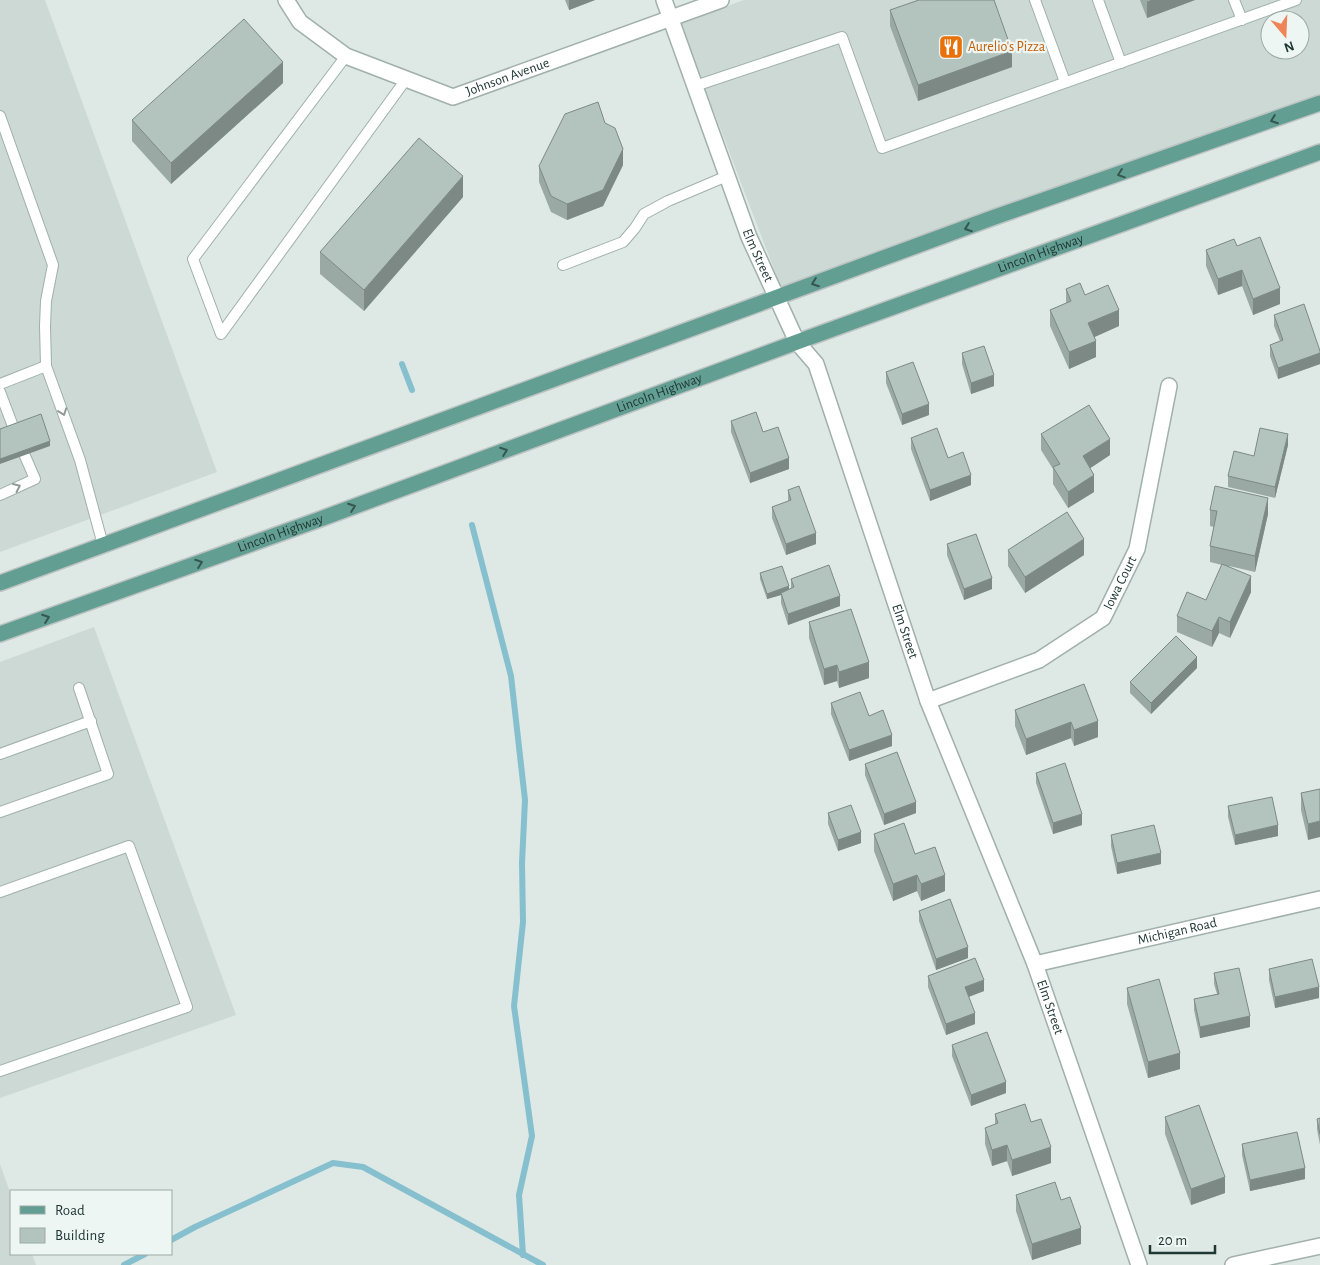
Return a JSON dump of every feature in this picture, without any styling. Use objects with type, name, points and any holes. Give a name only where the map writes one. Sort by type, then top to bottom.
[{"type":"main road","points":[[0,583],[298,475],[992,218],[1320,103]]},
{"type":"main road","name":"Lincoln Highway","points":[[0,634],[324,518],[796,342],[1320,152]]},
{"type":"street","name":"Johnson Avenue","points":[[286,0],[300,22],[346,56],[453,97],[721,0]]},
{"type":"street","name":"Elm Street","points":[[664,0],[749,237],[796,342],[816,364],[928,701],[1035,964],[1139,1265]]},
{"type":"street","name":"Iowa Court","points":[[928,701],[1039,660],[1102,618],[1137,549],[1169,386]]},
{"type":"street","name":"Michigan Road","points":[[1035,964],[1320,899]]},
{"type":"street","points":[[1233,1265],[1320,1246]]},
{"type":"lane","points":[[1035,0],[1064,82]]},
{"type":"lane","points":[[1098,0],[1121,63]]},
{"type":"lane","points":[[1234,0],[1242,20]]},
{"type":"lane","points":[[695,86],[842,36],[882,148],[1296,0]]},
{"type":"lane","points":[[346,56],[192,259],[221,334],[407,78]]},
{"type":"lane","points":[[0,116],[53,265],[46,301],[46,366],[80,460],[103,545]]},
{"type":"lane","points":[[563,265],[622,242],[635,228],[644,214],[668,200],[727,176]]},
{"type":"lane","points":[[0,384],[46,366]]},
{"type":"lane","points":[[0,392],[14,429]]},
{"type":"lane","points":[[0,494],[35,479],[24,456]]},
{"type":"lane","points":[[0,812],[108,774],[79,688]]},
{"type":"lane","points":[[0,754],[91,721]]},
{"type":"lane","points":[[0,892],[129,846],[187,1006],[0,1071]]},
{"type":"shaded area","points":[[0,0],[45,0],[217,472],[0,552]]},
{"type":"shaded area","points":[[744,0],[1320,0],[1320,94],[782,290],[680,23]]},
{"type":"shaded area","points":[[94,627],[236,1015],[0,1098],[0,662]]},
{"type":"shaded area","points":[[0,1164],[10,1192],[10,1255],[32,1255],[36,1265],[0,1265]]},
{"type":"building","name":"Aurelio's Pizza","points":[[919,0],[994,0],[1012,51],[918,85],[890,10]]},
{"type":"building","points":[[244,19],[283,62],[171,163],[132,120]]},
{"type":"building","points":[[598,102],[605,123],[615,128],[623,149],[603,190],[567,204],[551,196],[539,166],[565,114]]},
{"type":"building","points":[[419,138],[463,176],[364,290],[320,252]]},
{"type":"building","points":[[1260,237],[1280,288],[1253,299],[1242,270],[1218,279],[1206,250],[1234,239],[1237,246]]},
{"type":"building","points":[[1080,283],[1085,295],[1108,285],[1119,310],[1088,323],[1096,341],[1069,352],[1050,310],[1071,301],[1066,289]]},
{"type":"building","points":[[1304,304],[1320,353],[1278,368],[1270,345],[1283,340],[1274,315]]},
{"type":"building","points":[[984,346],[994,375],[971,383],[962,353]]},
{"type":"building","points":[[913,362],[929,404],[902,414],[886,372]]},
{"type":"building","points":[[1089,405],[1110,439],[1083,456],[1094,475],[1068,492],[1053,467],[1060,464],[1041,434]]},
{"type":"building","points":[[756,412],[763,432],[778,427],[789,458],[750,473],[731,421]]},
{"type":"building","points":[[41,414],[50,441],[0,459],[0,429]]},
{"type":"building","points":[[937,428],[948,458],[963,452],[971,475],[930,490],[911,438]]},
{"type":"building","points":[[1260,428],[1288,434],[1275,487],[1228,476],[1234,451],[1254,456]]},
{"type":"building","points":[[799,486],[816,533],[786,544],[772,507],[791,500],[788,490]]},
{"type":"building","points":[[1215,486],[1268,498],[1255,556],[1210,546],[1217,511],[1210,510]]},
{"type":"building","points":[[1067,512],[1084,539],[1025,577],[1008,550]]},
{"type":"building","points":[[976,534],[992,578],[964,589],[947,544]]},
{"type":"building","points":[[1222,564],[1251,576],[1230,622],[1219,617],[1212,631],[1177,616],[1187,592],[1206,600]]},
{"type":"building","points":[[829,565],[840,596],[788,614],[781,593],[794,587],[791,579]]},
{"type":"building","points":[[782,566],[789,586],[767,594],[760,573]]},
{"type":"building","points":[[851,609],[869,662],[839,672],[837,665],[824,669],[809,622]]},
{"type":"building","points":[[1176,636],[1197,657],[1151,703],[1130,682]]},
{"type":"building","points":[[1084,684],[1098,721],[1074,730],[1071,722],[1026,739],[1015,710]]},
{"type":"building","points":[[860,692],[869,716],[883,710],[892,735],[849,750],[831,703]]},
{"type":"building","points":[[897,752],[916,802],[884,814],[865,764]]},
{"type":"building","points":[[1065,763],[1082,814],[1053,823],[1036,773]]},
{"type":"building","points":[[1320,789],[1320,821],[1308,824],[1301,793]]},
{"type":"building","points":[[1272,797],[1278,825],[1235,835],[1228,806]]},
{"type":"building","points":[[851,805],[861,832],[838,840],[828,813]]},
{"type":"building","points":[[904,823],[915,854],[935,847],[945,875],[921,884],[917,875],[893,884],[874,834]]},
{"type":"building","points":[[1154,825],[1161,853],[1117,863],[1111,835]]},
{"type":"building","points":[[950,899],[968,947],[936,959],[919,911]]},
{"type":"building","points":[[975,958],[984,980],[965,987],[975,1013],[946,1024],[928,976]]},
{"type":"building","points":[[1312,959],[1319,987],[1275,997],[1269,969]]},
{"type":"building","points":[[1239,968],[1250,1016],[1200,1027],[1194,999],[1219,994],[1214,973]]},
{"type":"building","points":[[1159,979],[1180,1053],[1148,1062],[1127,988]]},
{"type":"building","points":[[987,1032],[1006,1082],[971,1095],[952,1045]]},
{"type":"building","points":[[1025,1104],[1031,1122],[1041,1119],[1051,1147],[1012,1160],[1007,1145],[992,1150],[985,1128],[998,1123],[995,1114]]},
{"type":"building","points":[[1199,1105],[1225,1177],[1191,1189],[1165,1117]]},
{"type":"building","points":[[1320,1118],[1320,1134],[1317,1119]]},
{"type":"building","points":[[1297,1132],[1305,1168],[1250,1180],[1242,1144]]},
{"type":"building","points":[[1055,1182],[1061,1200],[1070,1197],[1081,1228],[1032,1244],[1016,1195]]},
{"type":"waterway","points":[[402,364],[412,390]]},
{"type":"waterway","points":[[472,525],[511,676],[525,800],[522,863],[523,922],[514,1006],[532,1136],[519,1195],[523,1255]]},
{"type":"waterway","points":[[172,1239],[333,1163],[363,1167],[543,1265]]},
{"type":"waterway","points":[[124,1265],[143,1255]]},
{"type":"place","name":"Aurelio's Pizza","points":[[951,47]]}]
